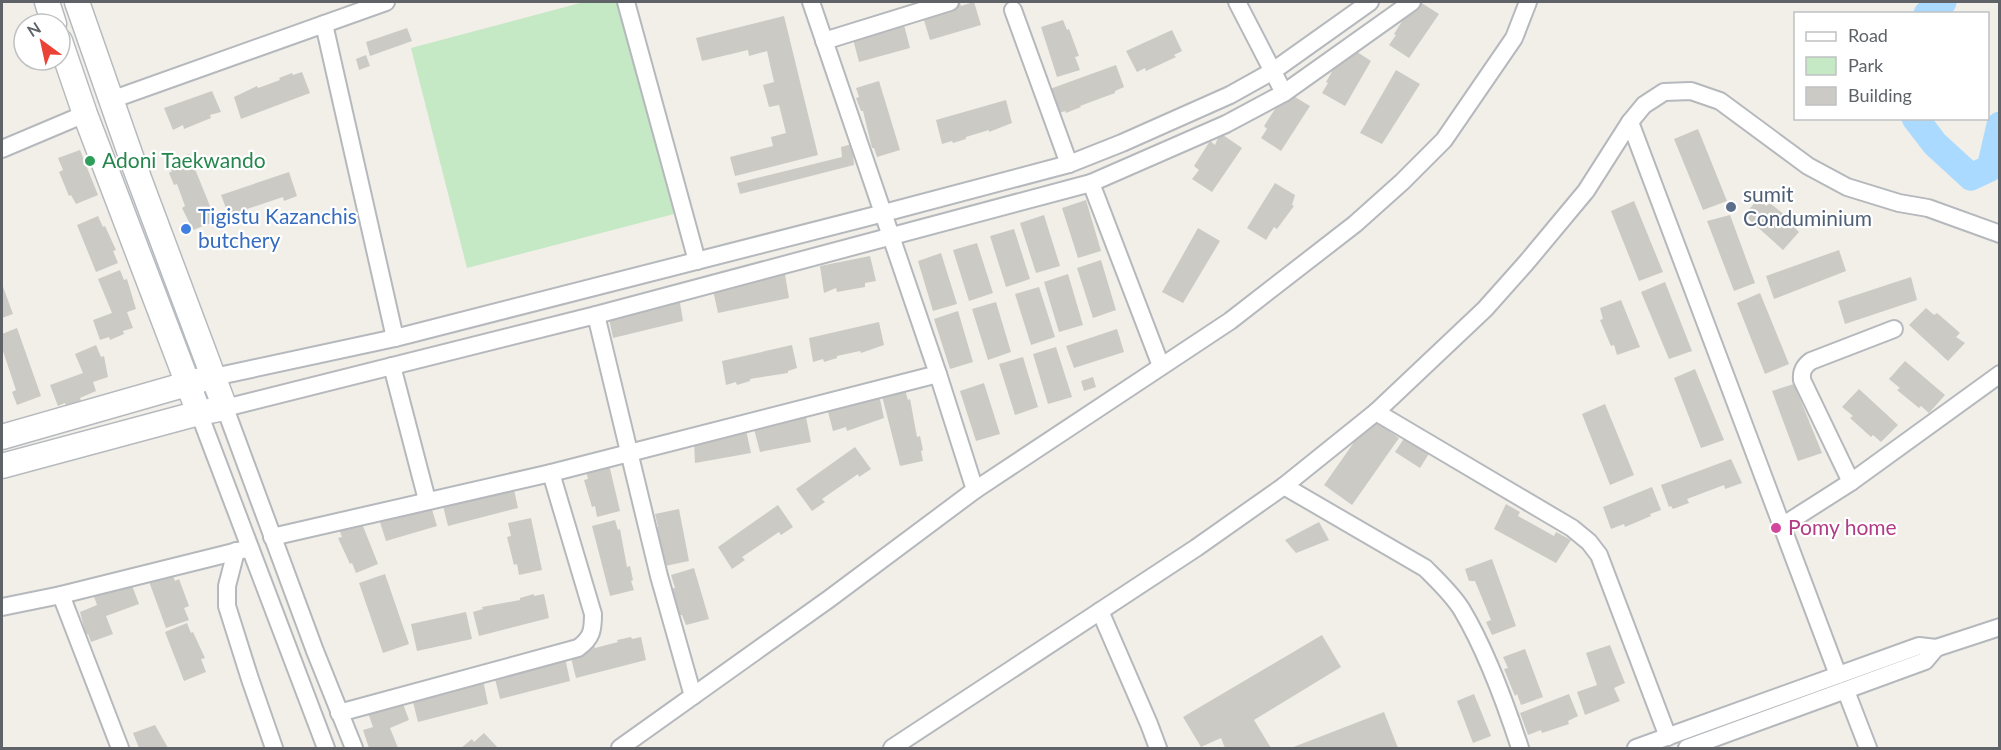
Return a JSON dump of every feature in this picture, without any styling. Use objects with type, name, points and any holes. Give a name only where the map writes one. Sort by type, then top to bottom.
[{"type":"main road","points":[[2,466],[225,408],[77,2]]},
{"type":"main road","points":[[71,72],[199,413]]},
{"type":"main road","points":[[3,432],[214,377]]},
{"type":"street","points":[[111,99],[386,2]]},
{"type":"street","points":[[626,2],[697,261]]},
{"type":"street","points":[[811,2],[884,213],[975,490]]},
{"type":"street","points":[[824,41],[950,2]]},
{"type":"street","points":[[1238,2],[1284,93]]},
{"type":"street","points":[[214,377],[395,338],[1069,164],[1230,95],[1273,71],[1370,2]]},
{"type":"street","points":[[354,748],[272,537],[225,408],[596,315],[1091,183],[1226,124],[1284,93],[1412,2]]},
{"type":"street","points":[[620,748],[829,599],[975,490],[1230,321],[1355,224],[1444,140],[1514,38],[1528,2]]},
{"type":"street","points":[[1013,10],[1069,164]]},
{"type":"street","points":[[324,24],[395,338]]},
{"type":"street","points":[[894,748],[1284,486],[1376,412],[1485,309],[1586,191],[1630,122],[1644,105],[1664,92],[1691,91],[1720,101],[1808,166],[1847,187],[1899,203],[1928,208],[2000,234]]},
{"type":"street","points":[[2,149],[85,114]]},
{"type":"street","points":[[1630,122],[1838,675]]},
{"type":"street","points":[[1091,183],[1161,366]]},
{"type":"street","points":[[596,315],[659,576],[693,696]]},
{"type":"street","points":[[1851,482],[1802,380],[1801,373],[1811,361],[1894,329]]},
{"type":"street","points":[[392,366],[427,500]]},
{"type":"street","points":[[272,537],[551,472],[938,374]]},
{"type":"street","points":[[1782,526],[1851,482],[2000,374]]},
{"type":"street","points":[[1376,412],[1572,528],[1589,542],[1599,555],[1668,737]]},
{"type":"street","points":[[199,413],[243,550],[326,748]]},
{"type":"street","points":[[339,713],[578,648],[587,641],[593,631],[593,614],[551,472]]},
{"type":"street","points":[[1284,486],[1425,568],[1444,587],[1462,610],[1489,665],[1520,748]]},
{"type":"street","points":[[2,607],[243,550]]},
{"type":"street","points":[[243,550],[227,586],[227,606],[274,748]]},
{"type":"street","points":[[61,594],[120,748]]},
{"type":"street","points":[[1100,611],[1158,748]]},
{"type":"street","points":[[1636,748],[1838,675],[1927,652],[2000,627]]},
{"type":"street","points":[[1687,748],[1846,691],[1927,652]]},
{"type":"street","points":[[1846,691],[1868,748]]},
{"type":"green space","points":[[584,2],[619,2],[674,214],[467,268],[411,48]]},
{"type":"building","points":[[974,2],[981,25],[930,40],[923,17],[960,3],[961,6]]},
{"type":"building","points":[[1420,2],[1439,14],[1409,58],[1389,45],[1409,10]]},
{"type":"building","points":[[784,16],[818,155],[735,176],[730,157],[773,146],[771,137],[786,133],[779,105],[769,107],[763,85],[774,82],[767,51],[749,56],[748,50],[702,61],[696,38]]},
{"type":"building","points":[[1063,20],[1067,30],[1069,29],[1079,56],[1075,57],[1080,70],[1057,77],[1041,27]]},
{"type":"building","points":[[904,25],[910,48],[859,62],[853,39]]},
{"type":"building","points":[[407,28],[412,41],[370,56],[366,42]]},
{"type":"building","points":[[1172,30],[1182,51],[1174,55],[1176,57],[1146,71],[1145,68],[1137,72],[1126,51]]},
{"type":"building","points":[[1351,48],[1371,61],[1345,106],[1322,93],[1340,58]]},
{"type":"building","points":[[366,55],[370,66],[359,70],[356,59]]},
{"type":"building","points":[[1116,65],[1124,87],[1066,113],[1065,111],[1056,114],[1047,90]]},
{"type":"building","points":[[1396,70],[1420,84],[1382,144],[1360,133]]},
{"type":"building","points":[[302,72],[310,93],[241,119],[234,97],[257,86],[258,88],[280,80],[279,78],[292,73],[293,75]]},
{"type":"building","points":[[879,81],[900,150],[877,157],[872,148],[863,111],[856,98],[859,97],[856,88]]},
{"type":"building","points":[[212,91],[221,112],[210,115],[211,118],[184,129],[183,125],[173,130],[164,108]]},
{"type":"building","points":[[1290,94],[1310,106],[1281,151],[1261,138],[1267,129],[1264,126],[1281,100],[1284,103]]},
{"type":"building","points":[[1006,100],[1012,123],[953,143],[952,141],[942,144],[936,120]]},
{"type":"building","points":[[1698,129],[1727,201],[1703,210],[1674,139]]},
{"type":"building","points":[[1220,133],[1242,148],[1212,192],[1192,179],[1199,170],[1194,166],[1210,141],[1215,145]]},
{"type":"building","points":[[852,144],[854,165],[740,194],[737,183],[842,157],[841,147]]},
{"type":"building","points":[[80,150],[98,195],[76,204],[71,195],[69,196],[59,172],[63,170],[58,158]]},
{"type":"building","points":[[189,154],[216,221],[193,230],[182,208],[185,206],[177,184],[174,185],[169,173],[172,171],[168,163]]},
{"type":"building","points":[[289,172],[297,196],[284,201],[283,197],[241,211],[243,215],[230,219],[221,195]]},
{"type":"building","points":[[1275,183],[1295,195],[1292,205],[1294,206],[1277,229],[1274,227],[1266,240],[1247,228]]},
{"type":"building","points":[[1759,198],[1766,206],[1770,203],[1792,221],[1790,223],[1799,232],[1783,250],[1744,215]]},
{"type":"building","points":[[1086,200],[1101,251],[1078,258],[1062,208]]},
{"type":"building","points":[[1634,201],[1663,272],[1639,281],[1611,211]]},
{"type":"building","points":[[1044,215],[1060,266],[1036,273],[1020,223]]},
{"type":"building","points":[[1730,215],[1755,283],[1734,291],[1707,221]]},
{"type":"building","points":[[98,216],[116,250],[113,251],[118,263],[96,272],[77,225]]},
{"type":"building","points":[[1198,228],[1220,241],[1183,303],[1162,292]]},
{"type":"building","points":[[1014,229],[1030,279],[1006,287],[990,236]]},
{"type":"building","points":[[977,243],[993,293],[969,301],[953,250]]},
{"type":"building","points":[[1839,250],[1846,271],[1774,299],[1766,276]]},
{"type":"building","points":[[941,253],[957,304],[933,311],[918,261]]},
{"type":"building","points":[[870,256],[876,281],[865,283],[865,287],[837,292],[836,288],[824,293],[820,266]]},
{"type":"building","points":[[1101,260],[1116,310],[1093,318],[1077,268]]},
{"type":"building","points":[[120,270],[124,280],[127,279],[136,309],[127,312],[133,328],[123,331],[124,334],[110,340],[109,337],[100,340],[93,320],[112,313],[98,279]]},
{"type":"building","points":[[774,274],[775,276],[785,274],[789,298],[718,313],[713,290]]},
{"type":"building","points":[[1068,274],[1083,325],[1059,332],[1044,282]]},
{"type":"building","points":[[1911,277],[1917,300],[1845,324],[1838,301]]},
{"type":"building","points":[[1665,282],[1692,351],[1669,359],[1641,292]]},
{"type":"building","points":[[2,284],[13,314],[2,318]]},
{"type":"building","points":[[1039,287],[1055,337],[1031,345],[1015,294]]},
{"type":"building","points":[[1760,293],[1789,364],[1765,374],[1737,303]]},
{"type":"building","points":[[679,297],[683,321],[613,338],[608,314]]},
{"type":"building","points":[[1621,300],[1640,347],[1617,355],[1600,320],[1603,319],[1600,308]]},
{"type":"building","points":[[996,302],[1011,352],[988,360],[972,309]]},
{"type":"building","points":[[1926,308],[1934,315],[1937,313],[1960,333],[1956,337],[1965,343],[1948,361],[1909,325]]},
{"type":"building","points":[[958,311],[973,362],[950,369],[934,319]]},
{"type":"building","points":[[879,322],[884,345],[861,353],[860,351],[837,356],[837,358],[824,362],[823,359],[813,362],[809,338]]},
{"type":"building","points":[[17,328],[41,396],[17,405],[12,392],[16,390],[2,348],[2,334]]},
{"type":"building","points":[[1117,329],[1124,352],[1074,368],[1066,346]]},
{"type":"building","points":[[96,345],[101,357],[104,356],[108,377],[93,382],[96,391],[80,398],[81,401],[67,407],[65,403],[58,406],[50,385],[83,373],[75,354]]},
{"type":"building","points":[[792,345],[797,368],[788,373],[750,379],[750,381],[737,385],[736,382],[726,385],[722,361]]},
{"type":"building","points":[[1056,347],[1072,397],[1048,404],[1033,354]]},
{"type":"building","points":[[1023,357],[1038,407],[1015,415],[999,364]]},
{"type":"building","points":[[1905,361],[1945,395],[1929,413],[1897,390],[1900,388],[1889,379]]},
{"type":"building","points":[[1695,369],[1724,440],[1701,448],[1674,378]]},
{"type":"building","points":[[1093,377],[1096,387],[1084,391],[1081,381]]},
{"type":"building","points":[[984,383],[1000,434],[976,441],[960,391]]},
{"type":"building","points":[[1794,384],[1822,453],[1798,461],[1772,391]]},
{"type":"building","points":[[1859,389],[1898,425],[1881,442],[1873,435],[1871,437],[1850,418],[1853,416],[1842,407]]},
{"type":"building","points":[[905,390],[908,400],[910,399],[917,437],[920,436],[923,461],[900,466],[882,396]]},
{"type":"building","points":[[879,395],[884,418],[847,431],[846,427],[833,431],[827,408]]},
{"type":"building","points":[[1605,404],[1634,475],[1610,485],[1582,414]]},
{"type":"building","points":[[792,417],[793,420],[806,417],[811,442],[760,452],[754,429]]},
{"type":"building","points":[[1371,418],[1399,438],[1352,505],[1324,485]]},
{"type":"building","points":[[746,430],[751,453],[695,463],[694,440]]},
{"type":"building","points":[[1405,437],[1430,452],[1420,468],[1395,452]]},
{"type":"building","points":[[855,447],[871,469],[859,477],[858,474],[822,499],[825,502],[812,511],[796,489]]},
{"type":"building","points":[[1731,459],[1742,483],[1725,489],[1724,485],[1687,499],[1689,503],[1673,509],[1669,507],[1661,485]]},
{"type":"building","points":[[608,460],[620,511],[597,517],[584,480],[588,479],[585,466]]},
{"type":"building","points":[[513,485],[518,508],[448,526],[442,502]]},
{"type":"building","points":[[1652,487],[1661,510],[1625,527],[1624,524],[1611,529],[1603,507]]},
{"type":"building","points":[[430,503],[437,526],[386,541],[379,519]]},
{"type":"building","points":[[1506,504],[1520,512],[1518,516],[1554,536],[1556,532],[1571,540],[1556,563],[1494,529]]},
{"type":"building","points":[[778,505],[793,527],[781,535],[779,532],[742,557],[745,560],[732,569],[718,547]]},
{"type":"building","points":[[679,509],[689,561],[665,566],[654,528],[658,527],[655,514]]},
{"type":"building","points":[[359,516],[378,564],[356,573],[338,538],[342,537],[337,524]]},
{"type":"building","points":[[531,518],[542,570],[519,575],[507,537],[511,536],[508,523]]},
{"type":"building","points":[[615,520],[618,530],[620,529],[634,590],[610,596],[592,526]]},
{"type":"building","points":[[1319,522],[1329,540],[1296,553],[1285,540]]},
{"type":"building","points":[[1492,559],[1516,626],[1492,635],[1486,622],[1491,620],[1475,581],[1469,581],[1465,569]]},
{"type":"building","points":[[170,568],[175,581],[179,579],[189,606],[184,608],[189,620],[166,628],[147,576]]},
{"type":"building","points":[[694,568],[709,619],[686,625],[671,589],[675,588],[671,575]]},
{"type":"building","points":[[385,574],[409,644],[383,653],[359,583]]},
{"type":"building","points":[[130,580],[139,604],[106,616],[113,634],[91,642],[88,634],[86,635],[80,612],[97,605],[93,594]]},
{"type":"building","points":[[534,594],[534,596],[544,594],[549,618],[479,636],[473,612],[483,609],[482,607],[520,600],[520,598]]},
{"type":"building","points":[[466,612],[472,639],[417,651],[411,624]]},
{"type":"building","points":[[187,623],[205,658],[201,659],[206,672],[184,681],[165,632]]},
{"type":"building","points":[[1322,635],[1341,667],[1254,720],[1271,748],[1225,748],[1221,738],[1201,747],[1183,717]]},
{"type":"building","points":[[631,637],[632,639],[641,637],[646,660],[576,678],[570,654]]},
{"type":"building","points":[[1610,645],[1625,683],[1614,688],[1620,701],[1585,715],[1577,692],[1597,685],[1586,653]]},
{"type":"building","points":[[1525,649],[1543,697],[1521,705],[1504,669],[1508,668],[1503,657]]},
{"type":"building","points":[[565,658],[570,681],[500,699],[494,675]]},
{"type":"building","points":[[483,680],[488,704],[418,722],[412,698]]},
{"type":"building","points":[[1474,694],[1491,736],[1473,743],[1457,701]]},
{"type":"building","points":[[1569,694],[1578,716],[1568,721],[1569,724],[1528,735],[1520,713]]},
{"type":"building","points":[[400,696],[409,720],[390,728],[398,748],[369,748],[363,730],[373,727],[366,707]]},
{"type":"building","points":[[1384,712],[1398,748],[1291,748]]},
{"type":"building","points":[[155,725],[168,748],[139,748],[133,733]]},
{"type":"building","points":[[484,733],[498,748],[461,748],[472,739],[474,742]]},
{"type":"waterway","points":[[1930,12],[1943,2]]},
{"type":"waterway","points":[[1917,120],[1935,144],[1971,177],[1990,168],[2000,125]]},
{"type":"place","name":"Adoni Taekwando","points":[[90,161]]},
{"type":"place","name":"sumit Conduminium","points":[[1731,207]]},
{"type":"place","name":"Tigistu Kazanchis butchery","points":[[186,229]]},
{"type":"place","name":"Pomy home","points":[[1776,528]]}]
